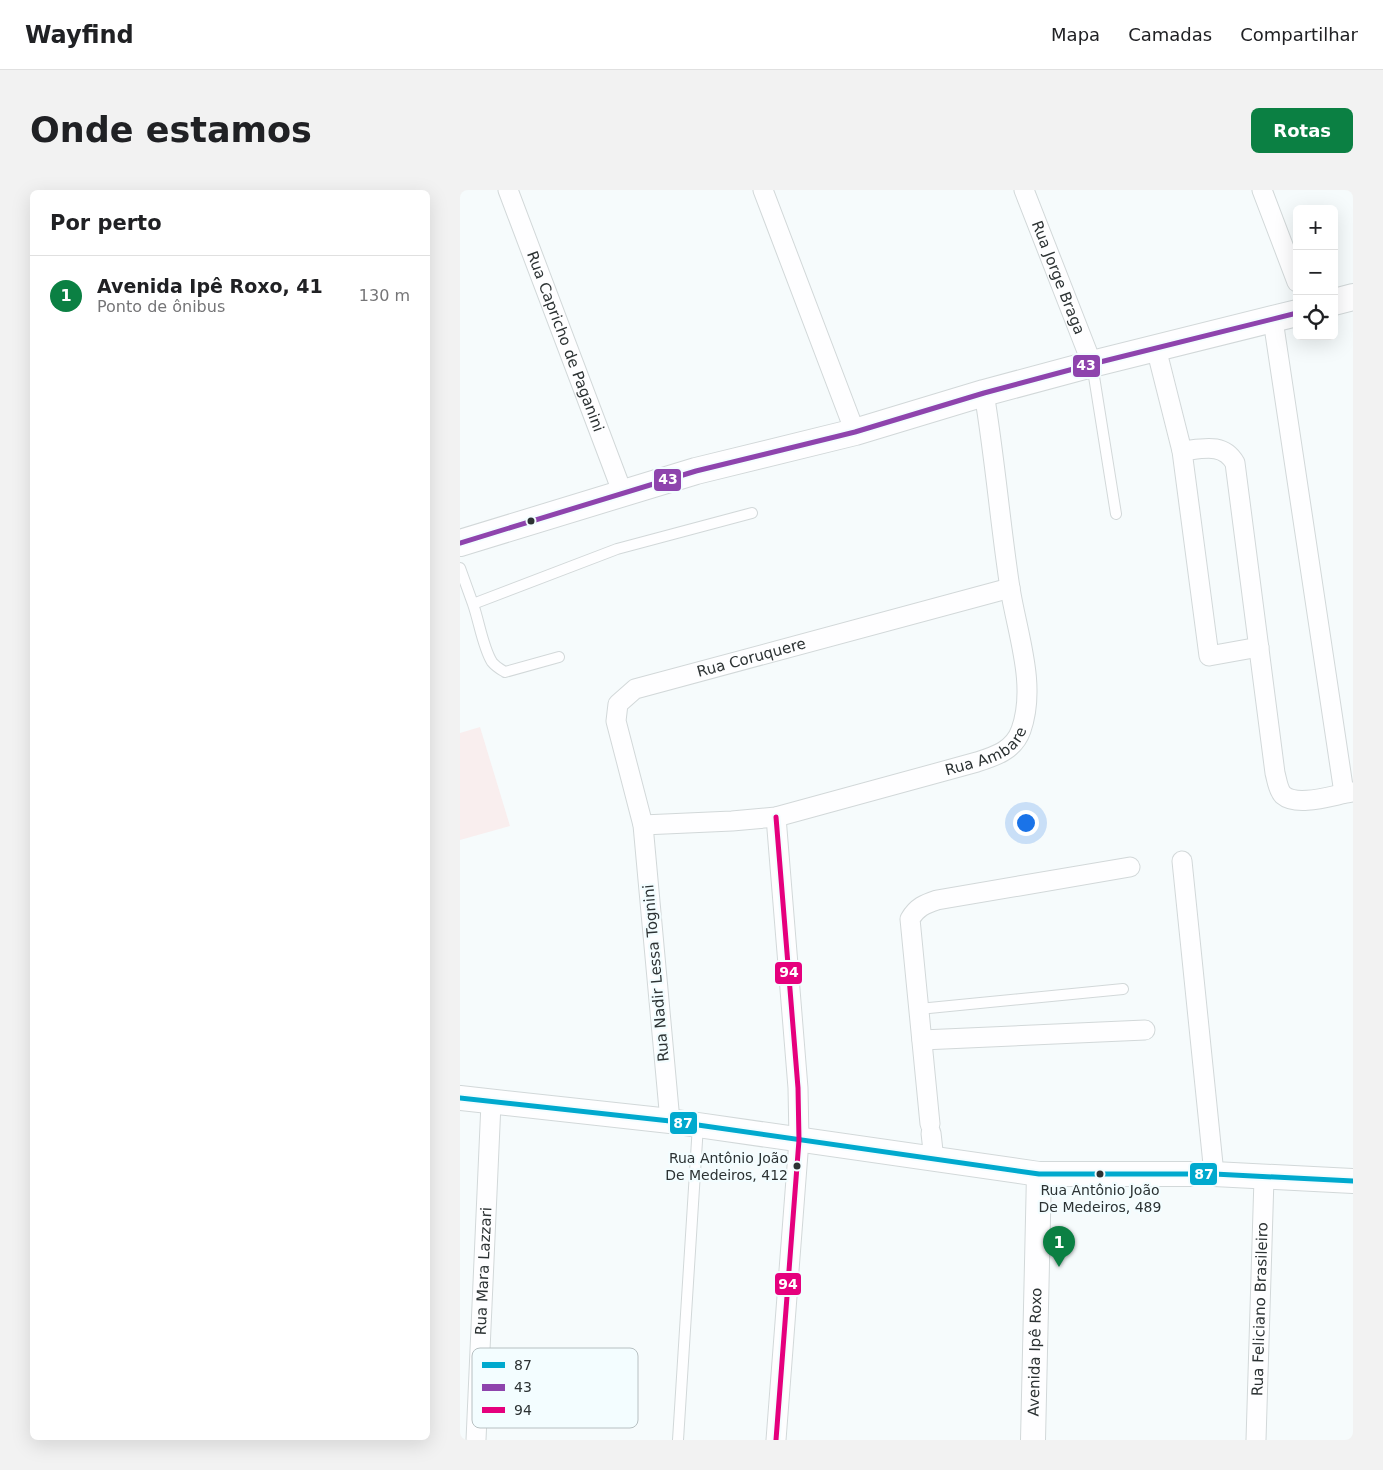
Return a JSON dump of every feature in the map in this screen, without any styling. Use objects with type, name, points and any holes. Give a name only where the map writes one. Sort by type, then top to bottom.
[{"type":"main road","points":[[1338,301],[1353,297]]},
{"type":"main road","points":[[460,543],[696,471],[855,432],[984,392],[1285,317]]},
{"type":"street","name":"Rua Capricho de Paganini","points":[[508,190],[623,494]]},
{"type":"street","points":[[763,190],[855,432]]},
{"type":"street","name":"Rua Jorge Braga","points":[[1024,190],[1092,364]]},
{"type":"street","points":[[1262,190],[1293,271]]},
{"type":"street","points":[[1182,450],[1216,448],[1230,454],[1234,463],[1275,773],[1279,790],[1284,796],[1300,801],[1348,793],[1285,317]]},
{"type":"street","points":[[1156,348],[1182,450],[1209,656],[1259,647]]},
{"type":"street","name":"Rua Ambare","points":[[643,825],[776,817],[977,762],[996,756],[1014,744],[1021,730],[1027,700],[1026,670],[1010,588],[993,447],[984,392]]},
{"type":"street","name":"Rua Coruquere","points":[[643,825],[616,721],[618,704],[635,689],[1010,588]]},
{"type":"street","points":[[776,817],[798,1088],[799,1140],[776,1440]]},
{"type":"street","name":"Rua Nadir Lessa Tognini","points":[[643,825],[670,1121]]},
{"type":"street","points":[[1182,861],[1214,1174]]},
{"type":"street","points":[[934,1160],[910,919],[914,911],[937,900],[1130,868]]},
{"type":"street","points":[[922,1040],[1144,1030]]},
{"type":"street","points":[[460,1098],[491,1103],[670,1121],[1039,1174],[1214,1174],[1353,1181]]},
{"type":"street","name":"Rua Mara Lazzari","points":[[480,1348],[491,1103]]},
{"type":"street","name":"Avenida Ipê Roxo","points":[[1033,1440],[1039,1174]]},
{"type":"street","name":"Rua Feliciano Brasileiro","points":[[1256,1440],[1264,1178]]},
{"type":"lane","points":[[1092,364],[1116,514]]},
{"type":"lane","points":[[473,604],[617,549],[752,512]]},
{"type":"lane","points":[[460,568],[487,650],[497,668],[505,672],[559,657]]},
{"type":"lane","points":[[919,1009],[1123,989]]},
{"type":"lane","points":[[678,1440],[698,1125]]},
{"type":"shaded area","points":[[480,727],[510,826],[460,840],[460,733]]},
{"type":"transit line","name":"43","points":[[460,543],[696,471],[855,432],[984,393],[1092,364],[1293,314]]},
{"type":"transit line","name":"94","points":[[776,817],[798,1088],[799,1140],[776,1440]]},
{"type":"transit line","name":"87","points":[[460,1098],[670,1121],[1039,1174],[1214,1174],[1353,1181]]},
{"type":"place","name":"Rua Antônio João De Medeiros, 412","points":[[797,1166]]},
{"type":"place","name":"Rua Antônio João De Medeiros, 489","points":[[1100,1174]]},
{"type":"place","name":"Avenida Ipê Roxo, 41","points":[[1059,1267]]}]
